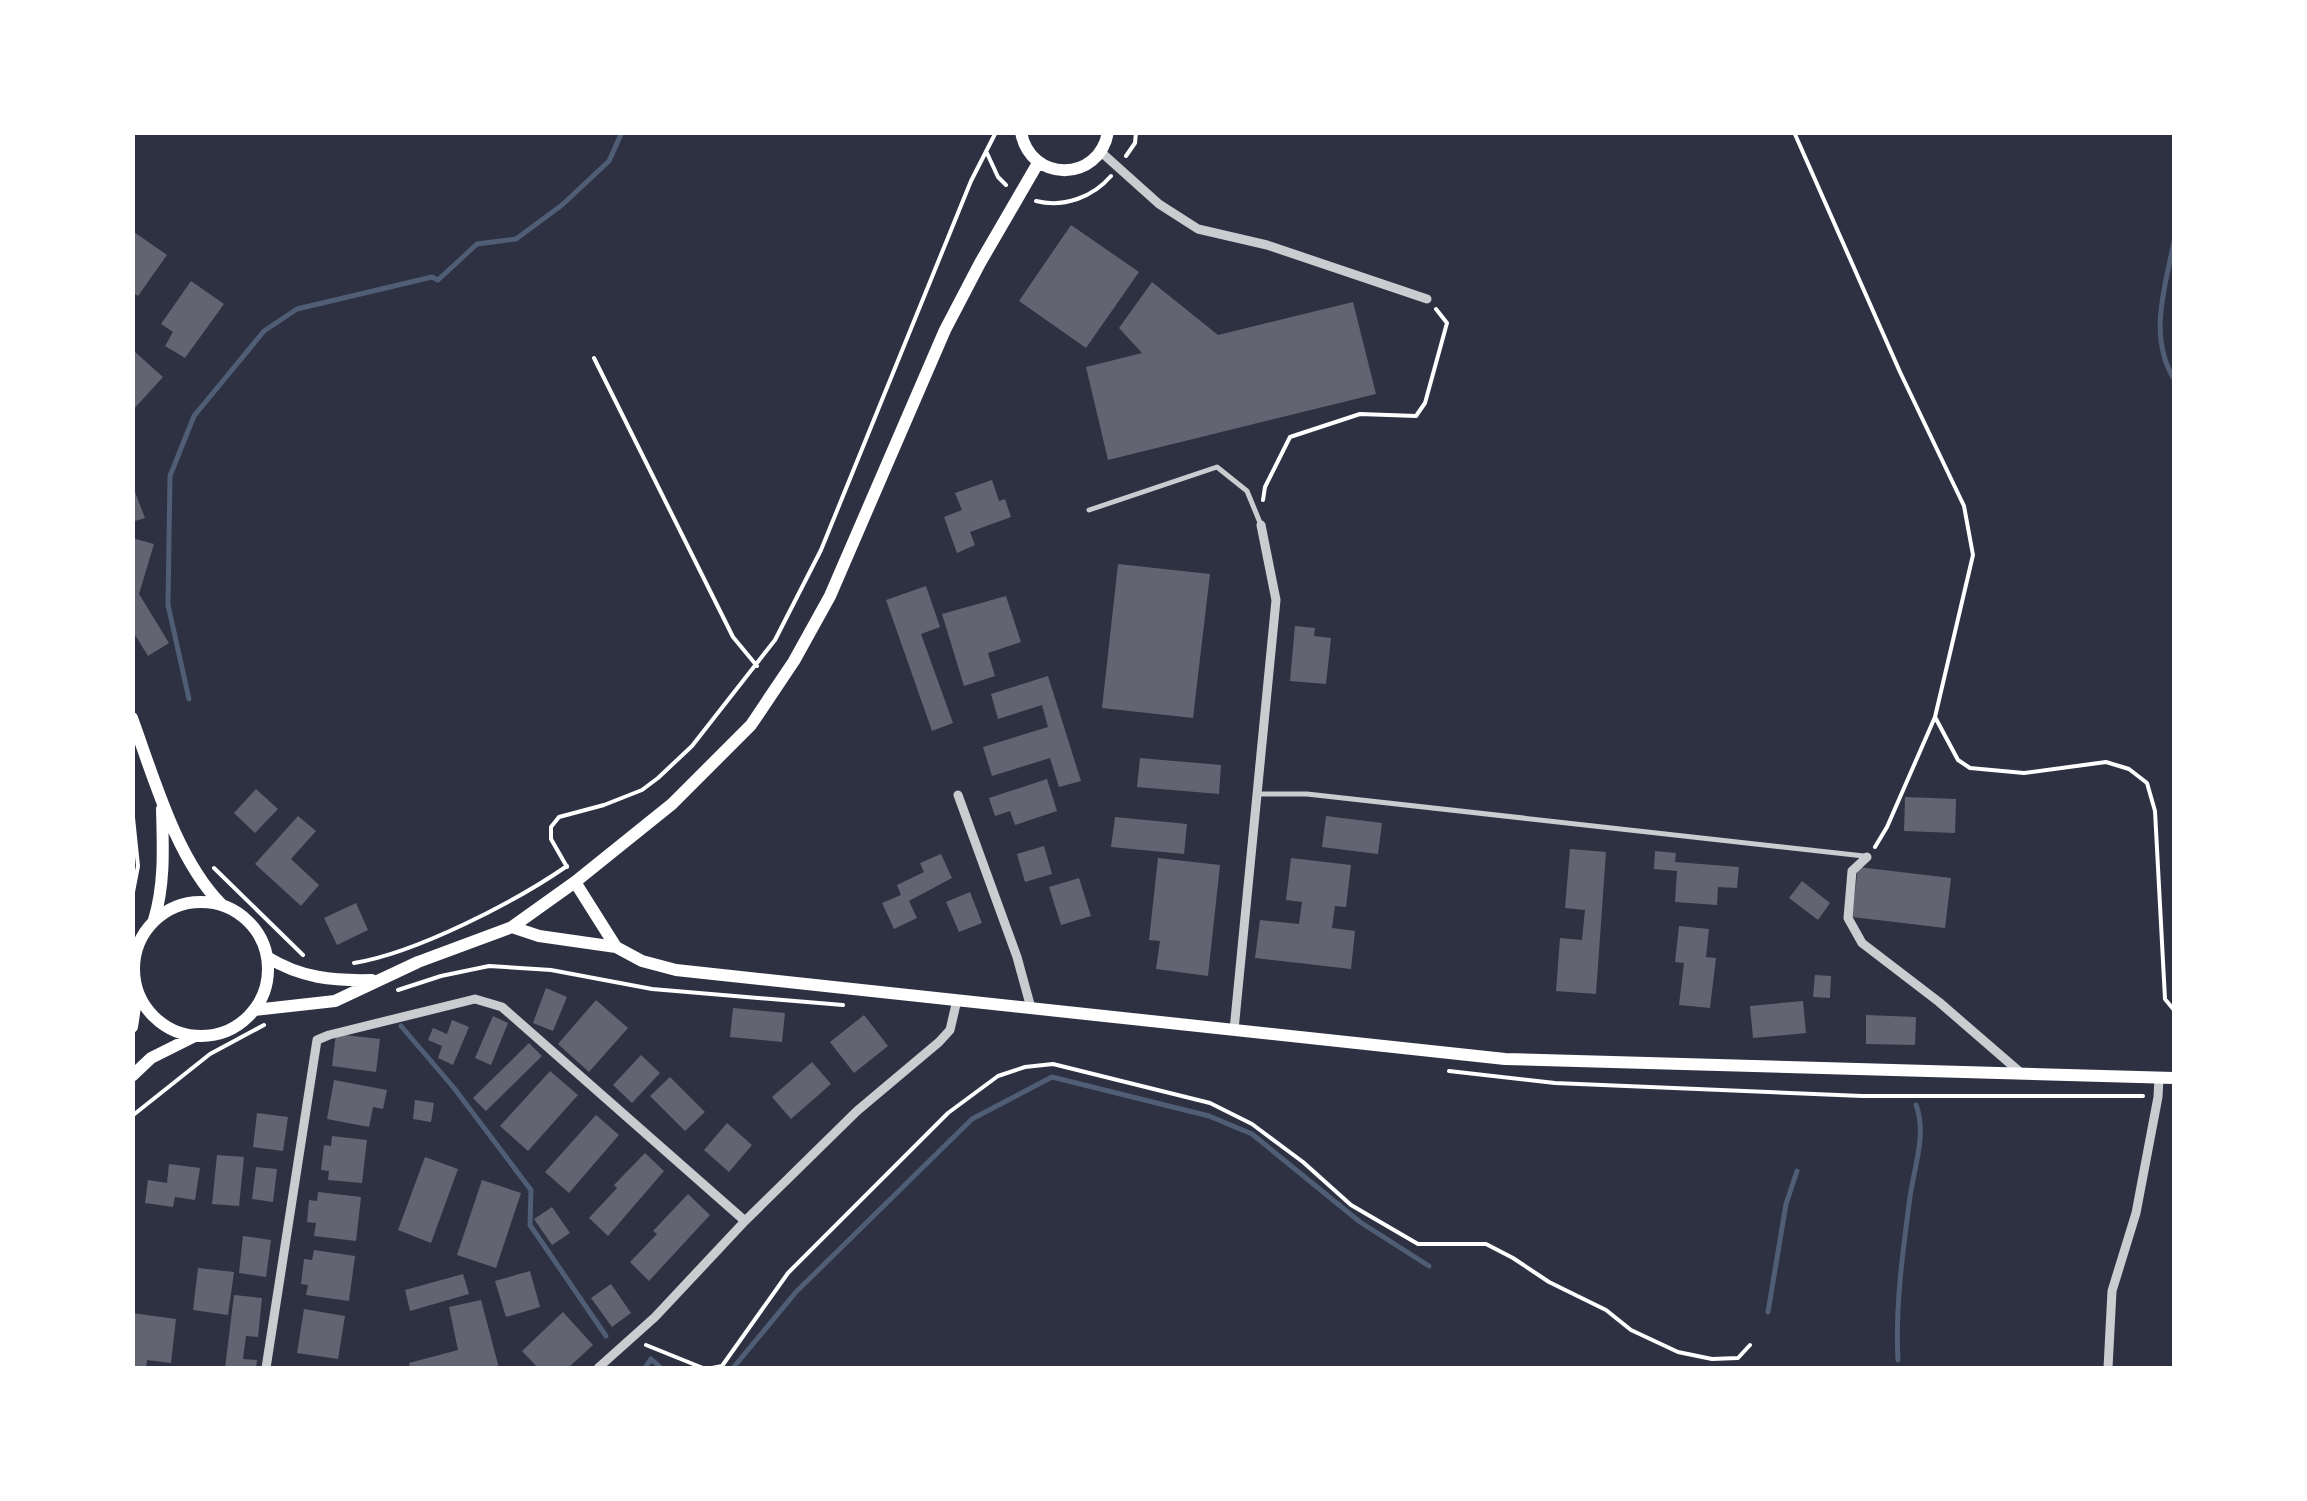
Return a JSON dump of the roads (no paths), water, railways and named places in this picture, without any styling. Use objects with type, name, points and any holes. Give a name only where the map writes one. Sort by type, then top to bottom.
[{"type":"main road","points":[[1020,132],[1027,152],[1050,170],[1079,169],[1101,152],[1108,132]]},
{"type":"main road","points":[[254,1010],[335,1001],[418,962],[512,927],[576,882],[672,804],[722,755],[750,724],[794,660],[830,596],[946,330],[1038,163]]},
{"type":"main road","points":[[132,718],[162,801],[204,886],[259,934],[267,957],[268,976],[254,1010],[238,1026],[217,1034],[195,1036],[170,1029],[150,1013],[137,990]]},
{"type":"main road","points":[[132,1027],[137,990],[133,966],[139,941],[154,920],[160,899],[162,801]]},
{"type":"main road","points":[[576,882],[616,947]]},
{"type":"main road","points":[[154,920],[174,907],[197,902],[221,904]]},
{"type":"main road","points":[[512,927],[540,936],[616,947],[642,961],[676,970],[1505,1060],[2174,1078]]},
{"type":"main road","points":[[267,957],[300,974],[332,981],[380,980]]},
{"type":"main road","points":[[132,1076],[151,1058],[195,1036]]},
{"type":"street","points":[[1101,152],[1159,204],[1198,229],[1267,246],[1428,299]]},
{"type":"street","points":[[1234,1030],[1276,600],[1261,525]]},
{"type":"street","points":[[958,795],[1017,957],[1031,1008]]},
{"type":"street","points":[[1867,856],[1852,871],[1848,918],[1862,942],[2024,1075]]},
{"type":"street","points":[[266,1368],[317,1040],[329,1035],[476,999],[502,1008],[745,1221]]},
{"type":"street","points":[[598,1368],[857,1111],[939,1042],[950,1030],[957,1000]]},
{"type":"street","points":[[2108,1368],[2112,1290],[2136,1214],[2159,1078]]},
{"type":"lane","points":[[1088,510],[1218,467],[1248,491],[1261,525]]},
{"type":"lane","points":[[1257,794],[1307,794],[1867,856]]},
{"type":"waterway","points":[[189,699],[168,605],[170,476],[194,416],[264,331],[297,309],[432,277],[438,280],[477,244],[516,239],[562,205],[609,161],[622,132]]},
{"type":"waterway","points":[[2174,242],[2160,329],[2166,363],[2174,379]]},
{"type":"waterway","points":[[401,1026],[454,1088],[531,1190],[530,1225],[606,1336]]},
{"type":"waterway","points":[[733,1368],[796,1292],[972,1119],[1052,1077],[1209,1116],[1252,1134],[1360,1222],[1429,1266]]},
{"type":"waterway","points":[[1898,1360],[1900,1278],[1920,1139],[1916,1105]]},
{"type":"waterway","points":[[1768,1312],[1786,1204],[1797,1171]]},
{"type":"waterway","points":[[645,1368],[651,1359],[661,1368]]}]
